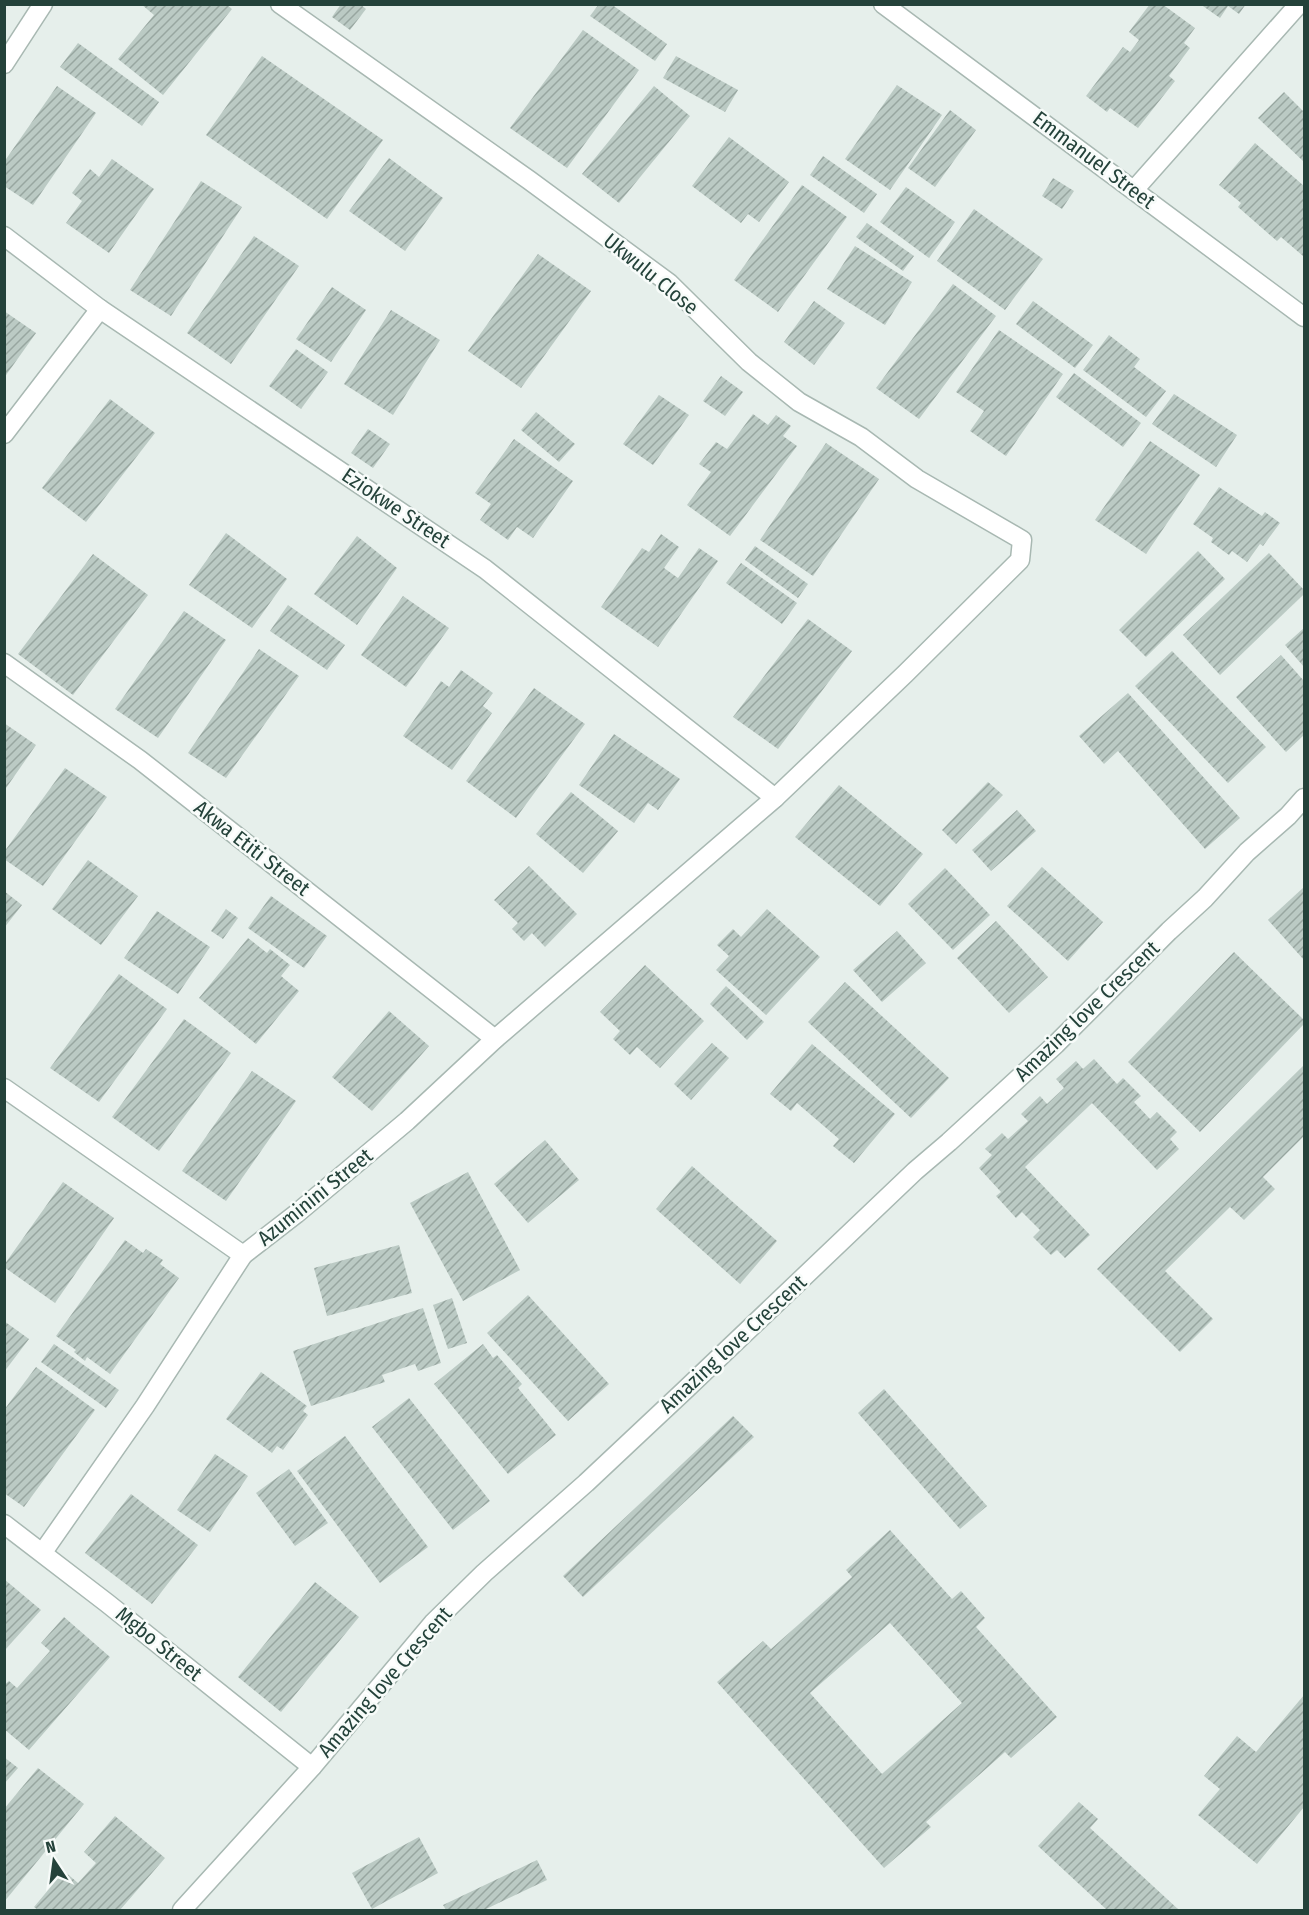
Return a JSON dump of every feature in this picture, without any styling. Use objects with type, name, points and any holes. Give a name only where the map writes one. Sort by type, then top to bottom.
[{"type":"street","points":[[4,64],[43,4]]},
{"type":"street","name":"Ukwulu Close","points":[[280,4],[529,180],[669,283],[749,362],[799,402],[861,437],[917,479],[1022,540]]},
{"type":"street","name":"Emmanuel Street","points":[[884,4],[1305,317]]},
{"type":"street","points":[[1134,189],[1299,4]]},
{"type":"street","name":"Eziokwe Street","points":[[4,236],[100,309],[485,568],[775,798]]},
{"type":"street","points":[[4,434],[100,309]]},
{"type":"street","name":"Azuminini Street","points":[[4,1088],[243,1255],[407,1121],[495,1039],[775,798],[1020,560],[1022,540]]},
{"type":"street","name":"Akwa Etiti Street","points":[[4,663],[141,760],[495,1039]]},
{"type":"street","name":"Amazing love Crescent","points":[[182,1911],[312,1767],[433,1623],[484,1573],[586,1483],[915,1171],[1056,1044],[1205,898],[1247,852],[1305,798]]},
{"type":"street","points":[[43,1552],[145,1406],[243,1255]]},
{"type":"street","name":"Mgbo Street","points":[[4,1524],[43,1552],[312,1767]]},
{"type":"building","points":[[141,4],[226,4],[232,9],[163,95],[118,59],[154,15]]},
{"type":"building","points":[[341,4],[360,4],[366,9],[350,30],[332,17]]},
{"type":"building","points":[[599,4],[611,4],[667,44],[655,61],[590,16]]},
{"type":"building","points":[[1150,4],[1162,4],[1195,28],[1184,43],[1190,48],[1169,76],[1175,81],[1138,128],[1110,108],[1107,112],[1086,96],[1123,47],[1130,52],[1139,40],[1129,32]]},
{"type":"building","points":[[1200,4],[1246,4],[1239,14],[1228,6],[1220,18]]},
{"type":"building","points":[[583,30],[639,70],[567,168],[510,128]]},
{"type":"building","points":[[78,43],[159,102],[142,126],[60,67]]},
{"type":"building","points":[[262,56],[383,140],[327,219],[206,135]]},
{"type":"building","points":[[676,56],[738,90],[725,112],[663,78]]},
{"type":"building","points":[[897,85],[942,115],[890,190],[845,159]]},
{"type":"building","points":[[57,86],[96,113],[33,205],[4,186],[4,162]]},
{"type":"building","points":[[654,86],[690,116],[619,203],[582,174]]},
{"type":"building","points":[[1284,92],[1304,112],[1304,162],[1258,118]]},
{"type":"building","points":[[950,110],[976,130],[935,187],[908,168]]},
{"type":"building","points":[[729,137],[789,182],[759,222],[748,214],[741,223],[692,186]]},
{"type":"building","points":[[1255,143],[1304,186],[1303,256],[1281,237],[1277,241],[1238,207],[1241,203],[1219,185]]},
{"type":"building","points":[[823,156],[877,194],[864,213],[810,175]]},
{"type":"building","points":[[389,158],[443,198],[405,251],[349,211]]},
{"type":"building","points":[[112,159],[154,189],[109,253],[66,223],[82,201],[72,193],[90,169],[99,177]]},
{"type":"building","points":[[1053,178],[1074,191],[1062,209],[1042,196]]},
{"type":"building","points":[[201,181],[242,207],[171,316],[130,290]]},
{"type":"building","points":[[802,185],[847,217],[778,312],[734,280]]},
{"type":"building","points":[[906,187],[955,222],[929,258],[880,222]]},
{"type":"building","points":[[974,209],[1043,259],[1005,310],[937,261]]},
{"type":"building","points":[[867,223],[914,256],[903,271],[856,237]]},
{"type":"building","points":[[254,236],[299,266],[231,364],[187,333]]},
{"type":"building","points":[[855,246],[912,282],[885,325],[827,289]]},
{"type":"building","points":[[538,254],[591,291],[521,388],[468,351]]},
{"type":"building","points":[[953,284],[996,316],[919,419],[876,388]]},
{"type":"building","points":[[332,287],[366,310],[331,362],[296,339]]},
{"type":"building","points":[[814,301],[845,323],[814,365],[784,342]]},
{"type":"building","points":[[1033,301],[1093,345],[1075,368],[1016,324]]},
{"type":"building","points":[[391,310],[440,340],[393,415],[344,384]]},
{"type":"building","points":[[4,311],[36,333],[4,378]]},
{"type":"building","points":[[999,330],[1063,374],[1006,456],[970,431],[984,411],[956,392]]},
{"type":"building","points":[[1109,335],[1140,359],[1134,367],[1166,391],[1146,417],[1083,370]]},
{"type":"building","points":[[296,349],[328,372],[301,409],[269,386]]},
{"type":"building","points":[[1074,373],[1141,423],[1123,447],[1056,397]]},
{"type":"building","points":[[721,376],[743,392],[725,416],[703,401]]},
{"type":"building","points":[[1174,394],[1237,435],[1216,467],[1152,424]]},
{"type":"building","points":[[659,395],[689,415],[653,465],[623,444]]},
{"type":"building","points":[[110,399],[155,433],[86,522],[42,488]]},
{"type":"building","points":[[536,412],[575,444],[559,462],[521,430]]},
{"type":"building","points":[[753,414],[768,425],[776,415],[791,426],[783,436],[797,446],[730,536],[687,505],[711,472],[699,464],[716,442],[727,449]]},
{"type":"building","points":[[368,429],[390,444],[373,468],[351,453]]},
{"type":"building","points":[[514,439],[573,481],[533,538],[517,527],[508,540],[480,520],[491,504],[475,493]]},
{"type":"building","points":[[1150,441],[1200,475],[1146,554],[1095,520]]},
{"type":"building","points":[[826,443],[879,479],[813,576],[760,540]]},
{"type":"building","points":[[1219,487],[1262,516],[1265,512],[1280,523],[1263,546],[1260,544],[1247,562],[1232,551],[1229,555],[1211,542],[1213,538],[1193,524]]},
{"type":"building","points":[[226,533],[287,579],[252,628],[189,585]]},
{"type":"building","points":[[661,534],[679,547],[664,568],[678,578],[699,548],[718,561],[658,647],[601,607],[642,548],[649,552]]},
{"type":"building","points":[[357,536],[397,568],[357,625],[314,594]]},
{"type":"building","points":[[755,546],[808,584],[798,598],[745,560]]},
{"type":"building","points":[[1198,551],[1225,579],[1146,657],[1119,630]]},
{"type":"building","points":[[1269,553],[1304,590],[1304,594],[1220,675],[1183,635]]},
{"type":"building","points":[[93,554],[148,595],[73,695],[18,654]]},
{"type":"building","points":[[741,563],[797,603],[782,624],[726,583]]},
{"type":"building","points":[[403,596],[449,628],[406,687],[361,655]]},
{"type":"building","points":[[288,605],[345,645],[327,670],[270,631]]},
{"type":"building","points":[[184,611],[226,640],[158,738],[115,709]]},
{"type":"building","points":[[808,619],[852,651],[778,749],[733,717]]},
{"type":"building","points":[[1304,628],[1304,667],[1285,645]]},
{"type":"building","points":[[259,649],[299,676],[226,778],[188,753]]},
{"type":"building","points":[[1172,651],[1266,747],[1228,783],[1135,686]]},
{"type":"building","points":[[1281,655],[1304,681],[1304,735],[1286,752],[1236,697]]},
{"type":"building","points":[[461,670],[493,693],[483,706],[492,713],[452,770],[403,736],[441,681],[449,687]]},
{"type":"building","points":[[534,688],[585,724],[516,818],[466,781]]},
{"type":"building","points":[[1128,693],[1240,818],[1205,849],[1118,751],[1104,764],[1079,736]]},
{"type":"building","points":[[4,723],[36,745],[4,791]]},
{"type":"building","points":[[614,734],[680,779],[658,810],[648,803],[634,823],[579,785]]},
{"type":"building","points":[[65,768],[107,797],[43,886],[4,859],[4,852]]},
{"type":"building","points":[[988,782],[1003,795],[956,844],[942,830]]},
{"type":"building","points":[[839,785],[923,854],[880,906],[795,837]]},
{"type":"building","points":[[571,792],[618,831],[583,873],[536,834]]},
{"type":"building","points":[[1017,810],[1036,831],[991,871],[972,850]]},
{"type":"building","points":[[88,860],[138,896],[101,945],[52,909]]},
{"type":"building","points":[[529,866],[577,914],[545,947],[532,933],[524,941],[512,929],[518,923],[494,900]]},
{"type":"building","points":[[1042,867],[1103,922],[1068,961],[1007,906]]},
{"type":"building","points":[[945,868],[990,915],[953,950],[908,904]]},
{"type":"building","points":[[1304,887],[1304,960],[1268,920]]},
{"type":"building","points":[[4,891],[22,905],[4,928]]},
{"type":"building","points":[[271,896],[327,936],[304,968],[248,928]]},
{"type":"building","points":[[226,909],[238,918],[223,939],[211,931]]},
{"type":"building","points":[[767,909],[820,957],[766,1015],[716,970],[729,956],[717,945],[733,929],[741,937]]},
{"type":"building","points":[[157,911],[210,947],[178,994],[124,958]]},
{"type":"building","points":[[996,921],[1048,977],[1009,1013],[957,958]]},
{"type":"building","points":[[897,931],[926,963],[882,1002],[853,970]]},
{"type":"building","points":[[248,938],[267,953],[270,949],[290,965],[281,976],[299,991],[256,1044],[199,998]]},
{"type":"building","points":[[1234,952],[1304,1020],[1304,1024],[1200,1132],[1128,1062]]},
{"type":"building","points":[[645,965],[704,1021],[660,1068],[637,1047],[630,1055],[613,1039],[620,1031],[600,1012]]},
{"type":"building","points":[[119,974],[167,1009],[99,1102],[50,1068]]},
{"type":"building","points":[[845,982],[949,1078],[911,1118],[808,1022]]},
{"type":"building","points":[[726,986],[764,1022],[747,1040],[710,1004]]},
{"type":"building","points":[[389,1011],[429,1046],[372,1111],[332,1077]]},
{"type":"building","points":[[184,1019],[231,1053],[159,1151],[112,1117]]},
{"type":"building","points":[[712,1043],[729,1058],[691,1100],[674,1084]]},
{"type":"building","points":[[812,1044],[895,1114],[854,1163],[833,1146],[839,1139],[797,1103],[791,1111],[770,1094]]},
{"type":"building","points":[[1094,1059],[1117,1084],[1123,1078],[1141,1096],[1134,1102],[1150,1119],[1157,1112],[1177,1132],[1170,1139],[1179,1149],[1157,1170],[1092,1103],[1025,1167],[1090,1235],[1065,1258],[1057,1250],[1051,1255],[1033,1237],[1040,1230],[1022,1212],[1016,1218],[996,1196],[1001,1192],[979,1168],[992,1155],[985,1149],[1002,1133],[1008,1139],[1028,1121],[1021,1114],[1040,1096],[1047,1104],[1064,1088],[1056,1079],[1076,1061],[1083,1069]]},
{"type":"building","points":[[1304,1065],[1304,1136],[1263,1177],[1275,1189],[1244,1220],[1230,1207],[1165,1271],[1213,1319],[1180,1352],[1097,1269]]},
{"type":"building","points":[[252,1071],[296,1101],[226,1201],[182,1171]]},
{"type":"building","points":[[545,1140],[579,1180],[528,1223],[494,1184]]},
{"type":"building","points":[[692,1166],[777,1241],[740,1284],[656,1209]]},
{"type":"building","points":[[468,1172],[520,1270],[463,1301],[410,1203]]},
{"type":"building","points":[[63,1182],[114,1218],[55,1303],[4,1265]]},
{"type":"building","points":[[125,1240],[143,1253],[146,1249],[163,1260],[160,1264],[179,1278],[110,1374],[87,1357],[85,1361],[74,1352],[76,1350],[56,1336]]},
{"type":"building","points":[[399,1245],[412,1293],[327,1316],[314,1268]]},
{"type":"building","points":[[528,1295],[609,1384],[568,1421],[487,1333]]},
{"type":"building","points":[[452,1298],[467,1343],[448,1349],[433,1305]]},
{"type":"building","points":[[423,1308],[441,1363],[418,1371],[415,1364],[382,1375],[385,1382],[311,1406],[293,1351]]},
{"type":"building","points":[[4,1321],[29,1339],[4,1372]]},
{"type":"building","points":[[54,1344],[119,1390],[106,1408],[41,1362]]},
{"type":"building","points":[[483,1344],[493,1358],[497,1355],[522,1384],[518,1388],[556,1435],[508,1474],[434,1384]]},
{"type":"building","points":[[36,1367],[95,1410],[24,1507],[4,1493],[4,1410]]},
{"type":"building","points":[[261,1372],[307,1406],[303,1411],[308,1415],[283,1450],[277,1446],[272,1453],[226,1419]]},
{"type":"building","points":[[884,1389],[987,1506],[960,1529],[858,1413]]},
{"type":"building","points":[[409,1398],[490,1501],[453,1530],[372,1427]]},
{"type":"building","points":[[733,1416],[754,1437],[583,1597],[563,1576]]},
{"type":"building","points":[[345,1436],[428,1547],[380,1583],[297,1471]]},
{"type":"building","points":[[215,1454],[248,1476],[210,1532],[177,1510]]},
{"type":"building","points":[[289,1469],[328,1523],[295,1546],[256,1493]]},
{"type":"building","points":[[131,1494],[198,1545],[152,1604],[85,1553]]},
{"type":"building","points":[[890,1530],[952,1599],[961,1591],[985,1618],[976,1627],[1057,1717],[1011,1758],[1005,1752],[926,1822],[931,1827],[884,1868],[717,1682],[763,1641],[771,1649],[852,1577],[846,1570]],"holes":[[[890,1623],[962,1703],[882,1774],[810,1693]]]},
{"type":"building","points":[[4,1579],[41,1610],[4,1651]]},
{"type":"building","points":[[315,1582],[359,1617],[281,1712],[238,1677]]},
{"type":"building","points":[[64,1617],[110,1657],[29,1750],[4,1729],[4,1685],[9,1681],[17,1688],[50,1651],[41,1643]]},
{"type":"building","points":[[1304,1695],[1304,1807],[1257,1864],[1198,1815],[1220,1789],[1204,1776],[1237,1736],[1256,1752]]},
{"type":"building","points":[[4,1757],[18,1768],[4,1784]]},
{"type":"building","points":[[38,1768],[84,1804],[4,1902],[4,1809]]},
{"type":"building","points":[[1079,1802],[1098,1819],[1090,1828],[1179,1910],[1107,1910],[1038,1846]]},
{"type":"building","points":[[115,1816],[165,1858],[120,1910],[38,1910],[34,1907],[64,1871],[78,1883],[96,1863],[84,1852]]},
{"type":"building","points":[[419,1837],[438,1873],[372,1909],[352,1873]]},
{"type":"building","points":[[537,1860],[547,1880],[484,1910],[446,1910],[443,1905]]}]
